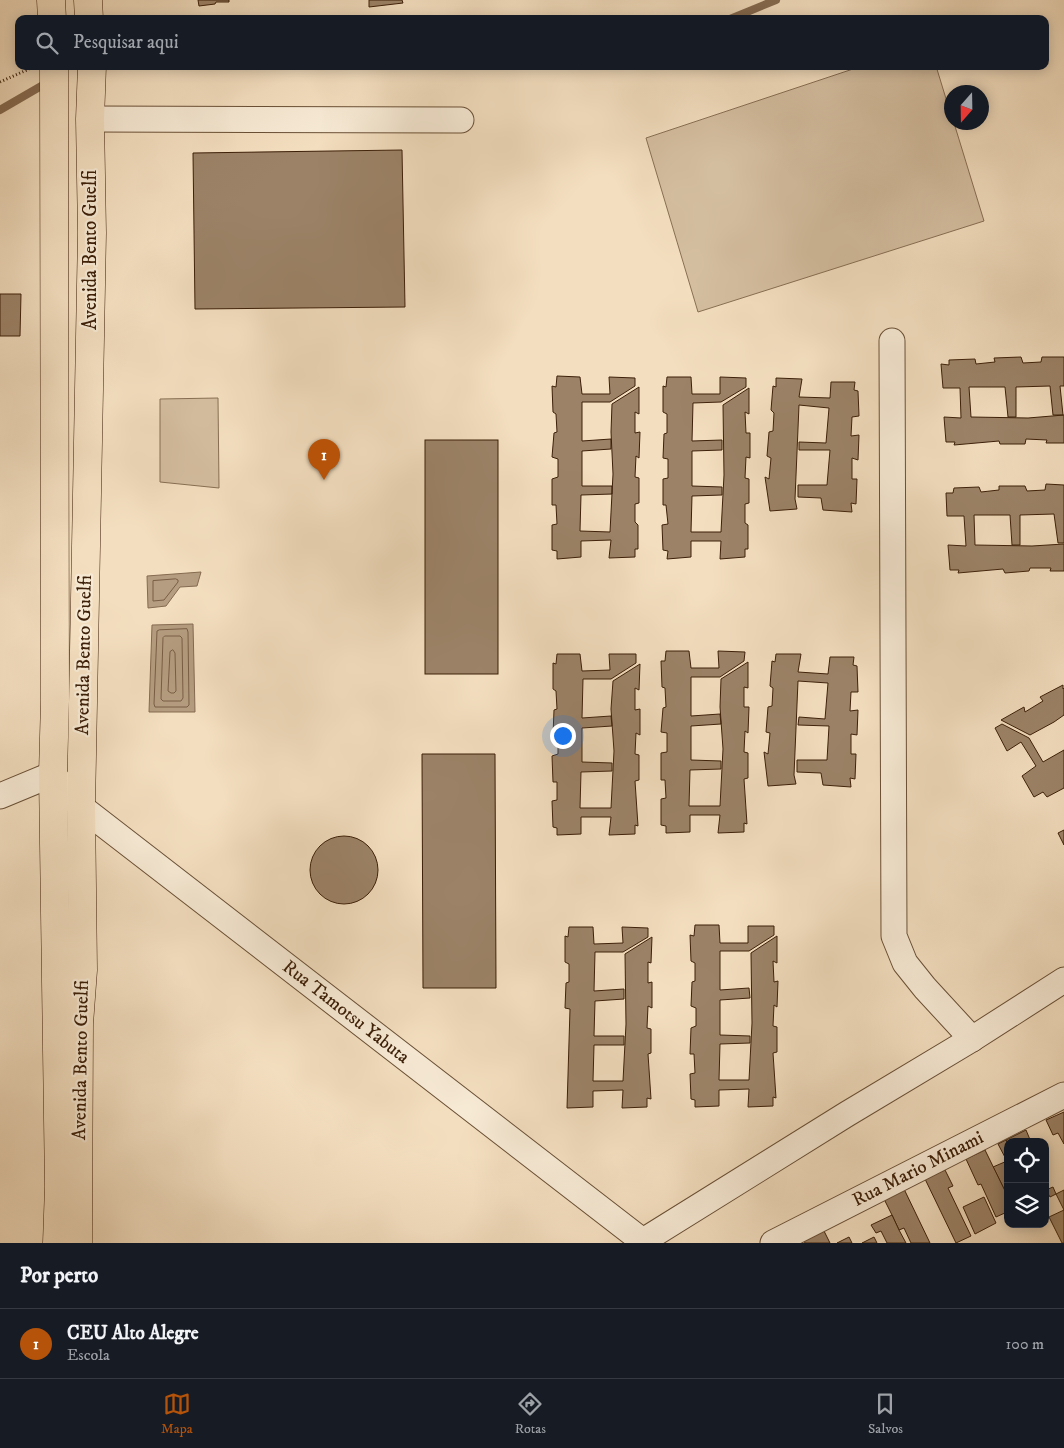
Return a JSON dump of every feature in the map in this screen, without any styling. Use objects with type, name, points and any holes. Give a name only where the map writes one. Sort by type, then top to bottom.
[{"type":"main road","points":[[51,0],[52,15]]},
{"type":"main road","points":[[88,0],[89,15]]},
{"type":"main road","name":"Avenida Bento Guelfi","points":[[54,70],[54,774],[59,1187],[57,1243]]},
{"type":"main road","name":"Avenida Bento Guelfi","points":[[78,1243],[79,1024],[83,970],[81,807],[92,243],[90,119],[92,70]]},
{"type":"street","points":[[90,119],[461,120]]},
{"type":"street","points":[[892,341],[894,936],[905,963],[925,988],[972,1038]]},
{"type":"street","points":[[0,796],[54,774]]},
{"type":"street","name":"Rua Tamotsu Yabuta","points":[[54,774],[81,807],[644,1242]]},
{"type":"street","points":[[644,1242],[1064,980]]},
{"type":"street","name":"Rua Mario Minami","points":[[772,1243],[1064,1096]]},
{"type":"path","points":[[0,82],[28,70]]},
{"type":"shaded area","points":[[850,70],[937,70],[944,92],[944,130],[956,130],[984,221],[698,312],[646,138]]},
{"type":"shaded area","points":[[218,398],[219,488],[160,482],[160,399]]},
{"type":"water","points":[[201,572],[197,586],[180,587],[166,606],[148,608],[147,576]]},
{"type":"water","points":[[193,624],[195,712],[149,712],[152,625]]},
{"type":"building","points":[[198,0],[229,0],[229,2],[216,2],[215,4],[199,6]]},
{"type":"building","points":[[369,0],[402,0],[403,3],[369,7]]},
{"type":"building","points":[[402,150],[405,307],[195,309],[193,153]]},
{"type":"building","points":[[0,294],[21,294],[20,336],[0,336]]},
{"type":"building","points":[[1021,357],[1023,363],[1041,362],[1042,357],[1064,357],[1064,386],[1060,386],[1063,415],[1053,415],[1050,386],[1016,387],[1016,417],[1008,417],[1005,387],[969,387],[971,417],[1028,418],[1064,415],[1064,443],[1046,443],[1047,440],[1026,439],[1025,444],[1000,444],[999,441],[954,445],[955,442],[946,442],[944,417],[961,418],[960,388],[943,388],[941,364],[949,365],[949,360],[975,359],[976,364],[995,362],[994,358]]},
{"type":"building","points":[[557,376],[580,377],[582,394],[610,394],[609,377],[635,378],[635,386],[610,402],[582,402],[582,441],[611,439],[611,449],[582,451],[582,486],[612,486],[612,493],[613,474],[611,432],[612,404],[639,387],[639,414],[635,412],[635,433],[640,432],[639,458],[636,456],[635,477],[639,478],[639,503],[635,504],[635,522],[638,525],[638,549],[635,549],[635,557],[609,558],[611,540],[581,541],[581,557],[557,559],[557,551],[552,550],[552,525],[557,524],[556,505],[552,505],[552,479],[558,477],[558,459],[552,457],[554,433],[557,432],[556,414],[553,412],[552,386],[556,387]],"holes":[[[612,494],[610,532],[580,531],[581,495]]]},
{"type":"building","points":[[667,377],[691,377],[692,394],[720,394],[720,377],[746,378],[746,387],[721,402],[693,403],[692,441],[722,440],[722,450],[692,451],[692,486],[722,487],[722,495],[692,496],[691,532],[721,532],[724,475],[723,405],[749,388],[749,414],[745,412],[746,433],[750,433],[750,458],[746,457],[745,478],[749,479],[749,503],[745,504],[745,523],[748,525],[748,549],[745,549],[745,557],[720,559],[721,541],[691,541],[691,557],[667,559],[668,551],[663,550],[662,525],[668,524],[666,505],[663,505],[663,479],[668,478],[668,459],[663,458],[664,434],[667,433],[667,414],[663,412],[663,386],[666,387]]},
{"type":"building","points":[[776,378],[802,379],[799,397],[830,398],[831,382],[855,382],[854,390],[858,391],[859,416],[852,417],[851,436],[859,435],[858,460],[852,458],[852,479],[857,479],[856,504],[851,503],[852,512],[823,510],[821,498],[798,497],[798,485],[827,485],[830,450],[799,450],[799,442],[826,443],[829,408],[799,405],[795,499],[797,509],[770,511],[765,477],[769,479],[771,458],[767,456],[769,432],[773,431],[774,413],[771,410],[773,386],[776,387]]},
{"type":"building","points":[[425,440],[498,440],[498,674],[425,674]]},
{"type":"building","points":[[1046,484],[1064,485],[1064,543],[1058,543],[1054,514],[1020,515],[1020,545],[1012,545],[1010,515],[974,515],[975,545],[1032,546],[1064,544],[1064,571],[1050,571],[1051,568],[1030,568],[1029,571],[1005,573],[1003,569],[958,573],[959,570],[950,570],[948,545],[966,546],[964,516],[947,516],[946,493],[953,493],[954,488],[979,487],[981,492],[999,490],[999,486],[1025,486],[1027,491],[1045,490]]},
{"type":"building","points":[[666,651],[689,651],[691,668],[719,668],[718,651],[745,652],[744,661],[720,677],[691,677],[691,716],[720,714],[721,724],[691,726],[691,760],[721,761],[721,769],[690,770],[689,806],[720,806],[723,749],[720,707],[721,679],[748,662],[748,688],[744,687],[744,707],[749,707],[748,733],[745,731],[744,752],[748,753],[748,778],[744,779],[747,824],[744,823],[744,832],[718,833],[720,815],[690,815],[690,832],[666,833],[666,826],[661,825],[661,799],[666,798],[665,780],[661,780],[661,753],[667,752],[667,733],[661,732],[663,708],[666,707],[665,688],[662,687],[661,661],[665,661]]},
{"type":"building","points":[[557,654],[580,654],[582,671],[610,670],[609,654],[636,654],[636,663],[611,679],[583,679],[582,718],[611,716],[612,726],[582,728],[582,762],[612,763],[612,771],[581,772],[580,808],[611,808],[614,751],[611,709],[613,681],[640,664],[639,690],[635,688],[635,710],[640,709],[640,735],[636,733],[635,754],[639,755],[639,780],[635,781],[638,826],[635,825],[635,834],[609,835],[611,817],[581,817],[581,834],[557,835],[557,828],[553,827],[552,801],[557,800],[557,782],[553,782],[552,756],[558,754],[558,736],[553,735],[554,710],[557,709],[556,691],[553,689],[553,663],[556,664]]},
{"type":"building","points":[[776,654],[801,654],[798,672],[828,674],[830,657],[854,657],[853,665],[857,666],[858,692],[851,692],[850,711],[858,710],[857,735],[851,734],[851,754],[856,754],[855,779],[850,778],[851,787],[823,785],[821,773],[797,772],[797,760],[827,760],[829,726],[798,725],[799,717],[825,719],[828,683],[798,681],[794,775],[796,784],[768,786],[764,752],[768,754],[770,733],[766,732],[768,707],[772,706],[773,688],[770,686],[772,661],[775,662]]},
{"type":"building","points":[[1063,685],[1064,715],[1054,722],[1030,735],[1001,720],[1024,707],[1025,712],[1043,701],[1040,697]]},
{"type":"building","points":[[1002,724],[1029,738],[1043,762],[1064,750],[1064,788],[1047,797],[1043,792],[1034,797],[1022,776],[1036,766],[1021,742],[1007,751],[995,728]]},
{"type":"building","points":[[422,754],[495,754],[496,988],[423,988]]},
{"type":"building","points":[[1064,830],[1064,845],[1058,833]]},
{"type":"building","points":[[344,836],[357,839],[368,846],[375,857],[378,870],[375,883],[368,894],[357,901],[344,904],[331,901],[320,894],[313,883],[310,870],[313,857],[320,846],[331,839]]},
{"type":"building","points":[[695,925],[719,925],[720,943],[748,943],[748,926],[774,926],[774,935],[749,951],[720,951],[720,990],[749,988],[750,998],[720,1000],[720,1035],[750,1036],[750,1043],[720,1044],[719,1080],[749,1080],[752,1023],[751,953],[777,936],[777,963],[773,961],[774,982],[778,981],[777,1007],[774,1005],[773,1026],[777,1027],[777,1052],[773,1053],[776,1098],[773,1097],[773,1106],[748,1107],[749,1089],[719,1090],[719,1106],[695,1107],[695,1100],[691,1099],[690,1074],[695,1073],[694,1054],[690,1054],[691,1028],[696,1026],[696,1008],[691,1006],[692,982],[695,981],[695,963],[691,961],[690,935],[694,936]]},
{"type":"building","points":[[569,927],[593,927],[594,944],[623,943],[622,927],[648,928],[648,937],[623,952],[595,952],[594,991],[624,989],[624,999],[595,1001],[594,1036],[624,1036],[624,1045],[594,1045],[593,1081],[623,1081],[626,1024],[625,954],[652,937],[651,963],[648,962],[648,983],[652,982],[652,1008],[648,1006],[647,1028],[651,1029],[651,1053],[648,1054],[651,1099],[647,1098],[647,1107],[622,1108],[623,1090],[593,1091],[593,1107],[567,1108],[570,1009],[565,1008],[566,983],[569,982],[569,964],[565,962],[565,936],[568,937]]},
{"type":"building","points":[[1064,1112],[1064,1144],[1058,1133],[1053,1135],[1046,1120]]},
{"type":"building","points":[[1026,1130],[1029,1138],[1010,1138]]},
{"type":"building","points":[[1004,1141],[1004,1155],[998,1144]]},
{"type":"building","points":[[985,1150],[1004,1189],[1004,1213],[996,1217],[981,1184],[978,1185],[966,1159]]},
{"type":"building","points":[[1004,1162],[1004,1189],[993,1167]]},
{"type":"building","points":[[945,1170],[953,1186],[948,1188],[971,1236],[956,1243],[925,1179]]},
{"type":"building","points":[[1053,1187],[1056,1194],[1050,1197],[1049,1189]]},
{"type":"building","points":[[904,1189],[930,1243],[911,1243],[904,1228],[899,1230],[884,1199]]},
{"type":"building","points":[[1064,1190],[1064,1210],[1056,1194]]},
{"type":"building","points":[[984,1197],[996,1223],[975,1234],[963,1207]]},
{"type":"building","points":[[1064,1210],[1064,1243],[1062,1243],[1049,1217]]},
{"type":"building","points":[[892,1215],[906,1243],[887,1243],[881,1231],[876,1233],[871,1225]]},
{"type":"building","points":[[823,1229],[830,1243],[805,1243],[803,1239]]},
{"type":"building","points":[[849,1237],[852,1243],[837,1243]]},
{"type":"building","points":[[874,1237],[877,1243],[862,1243]]},
{"type":"waterway","points":[[740,15],[776,0]]},
{"type":"waterway","points":[[0,110],[43,85]]},
{"type":"place","name":"CEU Alto Alegre","points":[[324,480]]}]
